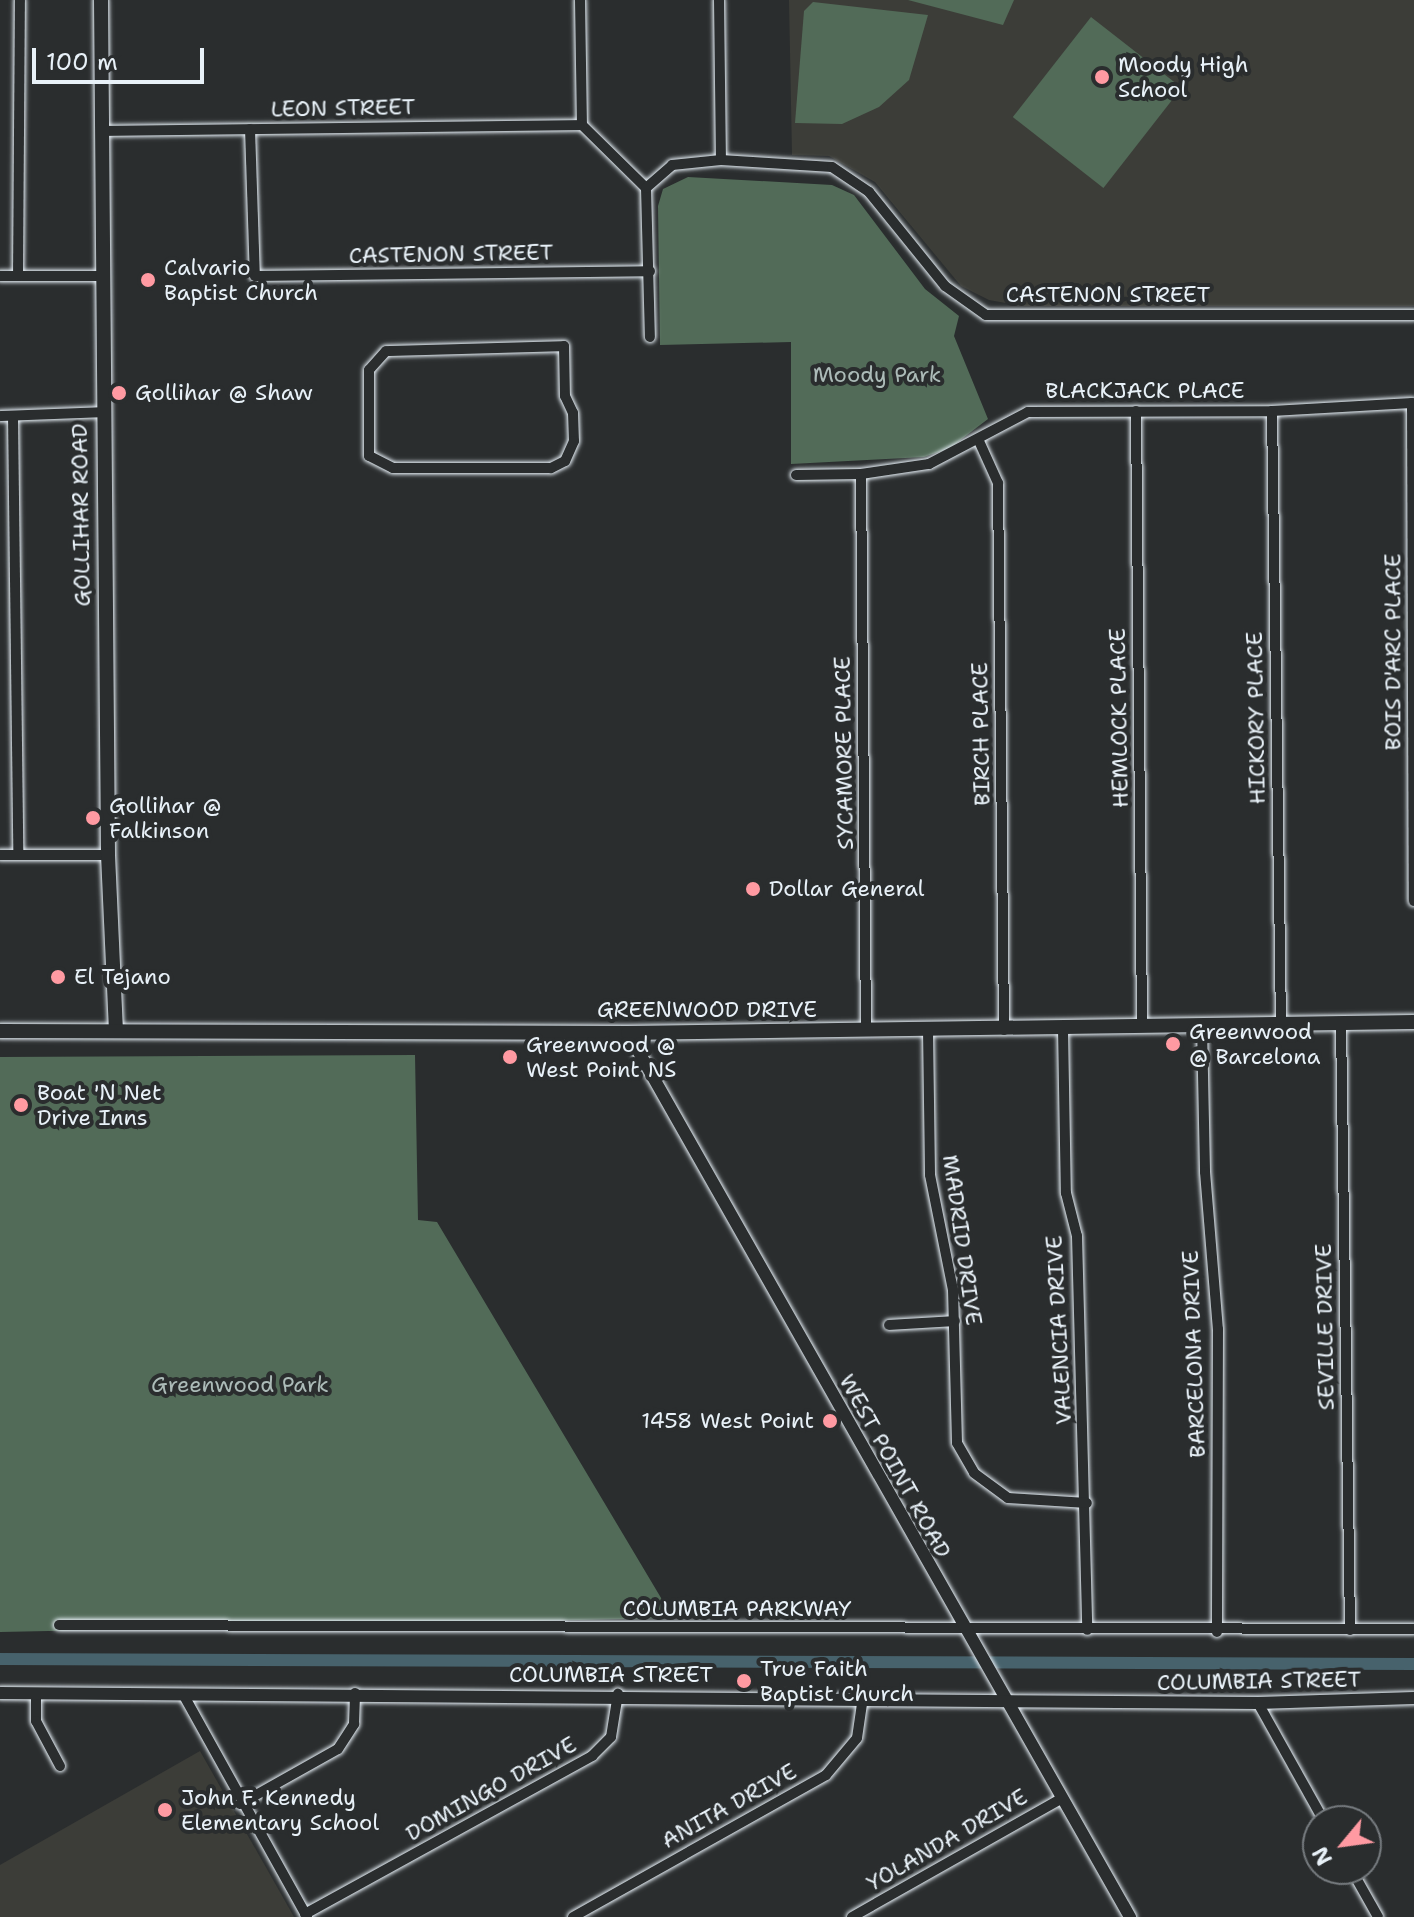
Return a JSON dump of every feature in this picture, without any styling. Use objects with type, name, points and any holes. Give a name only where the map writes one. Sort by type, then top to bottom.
[{"type":"main road","name":"GOLLIHAR ROAD","points":[[101,0],[108,855],[116,1028]]},
{"type":"main road","name":"GREENWOOD DRIVE","points":[[0,1031],[116,1028],[628,1033],[1414,1022]]},
{"type":"street","points":[[18,276],[20,0]]},
{"type":"street","points":[[580,0],[582,125],[646,188],[650,337]]},
{"type":"street","points":[[719,0],[721,160]]},
{"type":"street","name":"LEON STREET","points":[[104,131],[582,125]]},
{"type":"street","name":"CASTENON STREET","points":[[250,129],[255,276],[650,271]]},
{"type":"street","name":"CASTENON STREET","points":[[646,188],[672,165],[721,160],[832,167],[869,192],[945,286],[986,315],[1414,315]]},
{"type":"street","points":[[0,276],[104,276]]},
{"type":"street","points":[[564,346],[565,396],[573,413],[574,441],[565,461],[551,468],[393,468],[369,456],[369,370],[386,351],[564,346]]},
{"type":"street","name":"BLACKJACK PLACE","points":[[796,475],[861,474],[929,464],[979,441],[1028,412],[1272,411],[1412,403]]},
{"type":"street","name":"BOIS D'ARC PLACE","points":[[1412,403],[1414,901]]},
{"type":"street","name":"HEMLOCK PLACE","points":[[1136,411],[1142,1025]]},
{"type":"street","name":"HICKORY PLACE","points":[[1272,411],[1281,1024]]},
{"type":"street","points":[[0,416],[102,412]]},
{"type":"street","points":[[13,416],[18,855]]},
{"type":"street","name":"BIRCH PLACE","points":[[979,441],[998,483],[1004,1030]]},
{"type":"street","name":"SYCAMORE PLACE","points":[[861,474],[866,1031]]},
{"type":"street","points":[[0,855],[108,855]]},
{"type":"street","name":"SEVILLE DRIVE","points":[[1341,1023],[1350,1630]]},
{"type":"street","name":"BARCELONA DRIVE","points":[[1202,1027],[1205,1172],[1218,1329],[1217,1632]]},
{"type":"street","name":"VALENCIA DRIVE","points":[[1063,1029],[1066,1193],[1077,1236],[1087,1503],[1087,1630]]},
{"type":"street","name":"MADRID DRIVE","points":[[928,1030],[930,1175],[955,1321],[955,1429],[965,1461],[988,1486],[1008,1498],[1087,1503]]},
{"type":"street","name":"WEST POINT ROAD","points":[[628,1033],[1130,1917]]},
{"type":"street","points":[[889,1325],[955,1321]]},
{"type":"street","name":"COLUMBIA PARKWAY","points":[[59,1625],[1217,1632],[1414,1629]]},
{"type":"street","name":"COLUMBIA STREET","points":[[0,1693],[618,1694],[1258,1703],[1414,1698]]},
{"type":"street","points":[[36,1693],[36,1721],[60,1766]]},
{"type":"street","points":[[240,1804],[338,1749],[354,1724],[355,1693]]},
{"type":"street","points":[[183,1694],[240,1804],[306,1915]]},
{"type":"street","name":"DOMINGO DRIVE","points":[[306,1915],[592,1756],[611,1737],[618,1694]]},
{"type":"street","name":"ANITA DRIVE","points":[[573,1917],[826,1775],[857,1738],[863,1697]]},
{"type":"street","points":[[1258,1703],[1315,1805]]},
{"type":"street","name":"YOLANDA DRIVE","points":[[852,1917],[1062,1798]]},
{"type":"street","points":[[1360,1885],[1378,1917]]},
{"type":"shaded area","name":"Moody High School","points":[[789,0],[1414,0],[1414,306],[1022,306],[989,300],[961,286],[875,182],[829,156],[792,155]]},
{"type":"shaded area","name":"John F. Kennedy Elementary School","points":[[200,1751],[294,1917],[0,1917],[0,1865]]},
{"type":"green space","points":[[908,0],[1014,0],[1003,25]]},
{"type":"green space","points":[[813,2],[928,15],[909,80],[879,107],[842,124],[795,123],[804,11]]},
{"type":"green space","points":[[1091,17],[1182,88],[1103,188],[1013,117]]},
{"type":"green space","name":"Moody Park","points":[[688,177],[832,185],[854,195],[925,289],[959,316],[954,336],[988,419],[950,448],[924,457],[791,464],[791,342],[660,345],[658,206],[663,189]]},
{"type":"green space","name":"Greenwood Park","points":[[415,1055],[418,1220],[437,1222],[673,1618],[0,1632],[0,1057]]},
{"type":"waterway","points":[[0,1659],[1414,1664]]},
{"type":"place","name":"Moody High School","points":[[1102,77]]},
{"type":"place","name":"Calvario Baptist Church","points":[[148,280]]},
{"type":"place","name":"Gollihar @ Shaw","points":[[119,393]]},
{"type":"place","name":"Gollihar @ Falkinson","points":[[93,818]]},
{"type":"place","name":"Dollar General","points":[[753,889]]},
{"type":"place","name":"El Tejano","points":[[58,977]]},
{"type":"place","name":"Greenwood @ Barcelona","points":[[1173,1044]]},
{"type":"place","name":"Greenwood @ West Point NS","points":[[510,1057]]},
{"type":"place","name":"Boat 'N Net Drive Inns","points":[[21,1105]]},
{"type":"place","name":"1458 West Point","points":[[830,1421]]},
{"type":"place","name":"True Faith Baptist Church","points":[[744,1681]]},
{"type":"place","name":"John F. Kennedy Elementary School","points":[[165,1810]]}]
